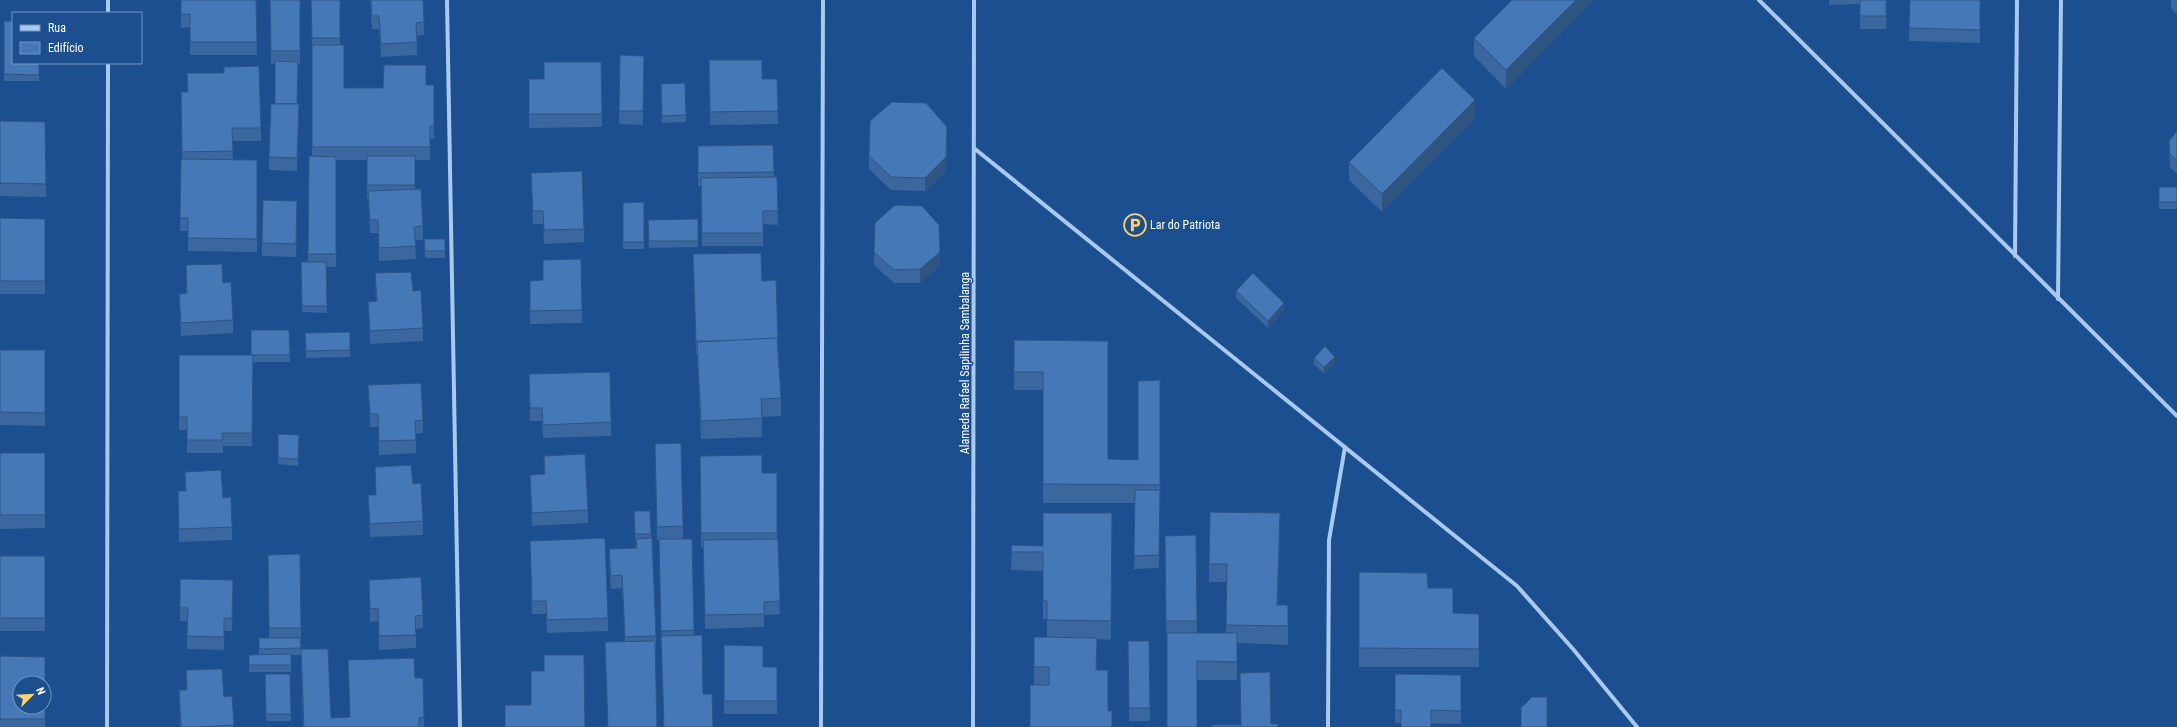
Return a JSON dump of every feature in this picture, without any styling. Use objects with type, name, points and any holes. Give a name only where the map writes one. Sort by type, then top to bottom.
[{"type":"street","points":[[108,0],[108,12]]},
{"type":"street","points":[[447,0],[460,727]]},
{"type":"street","points":[[821,727],[823,0]]},
{"type":"street","name":"Alameda Rafael Sapilinha Sambalanga","points":[[974,0],[974,727]]},
{"type":"street","points":[[1759,0],[2177,416]]},
{"type":"street","points":[[2015,256],[2016,0]]},
{"type":"street","points":[[2058,299],[2061,0]]},
{"type":"street","points":[[107,727],[108,64]]},
{"type":"street","points":[[975,149],[1517,586],[1573,649],[1637,727]]},
{"type":"street","points":[[1328,727],[1329,540],[1346,447]]},
{"type":"building","points":[[181,0],[256,0],[257,42],[190,42],[190,14],[181,14]]},
{"type":"building","points":[[270,0],[300,0],[300,51],[271,51]]},
{"type":"building","points":[[311,0],[340,0],[340,38],[312,38]]},
{"type":"building","points":[[371,0],[423,0],[424,22],[416,23],[417,42],[381,44],[379,16],[372,16]]},
{"type":"building","points":[[1512,0],[1576,0],[1506,70],[1474,38]]},
{"type":"building","points":[[1860,0],[1886,0],[1886,16],[1860,16]]},
{"type":"building","points":[[1910,0],[1980,0],[1980,30],[1909,28]]},
{"type":"building","points":[[4,21],[12,21],[12,64],[39,64],[39,75],[4,74]]},
{"type":"building","points":[[312,45],[344,45],[344,88],[383,88],[384,65],[426,65],[426,85],[434,85],[434,126],[430,126],[430,147],[312,147]]},
{"type":"building","points":[[620,55],[644,56],[643,111],[619,111]]},
{"type":"building","points":[[709,60],[762,60],[762,79],[777,79],[778,111],[710,112]]},
{"type":"building","points":[[275,61],[298,62],[297,104],[275,104]]},
{"type":"building","points":[[544,62],[601,62],[602,114],[529,114],[529,79],[544,79]]},
{"type":"building","points":[[259,66],[261,128],[232,128],[233,151],[182,152],[181,92],[188,92],[187,73],[224,73],[224,67]]},
{"type":"building","points":[[1442,68],[1475,100],[1382,194],[1349,162]]},
{"type":"building","points":[[685,83],[686,115],[662,116],[661,84]]},
{"type":"building","points":[[892,102],[926,103],[947,127],[946,157],[925,178],[891,177],[869,156],[870,121]]},
{"type":"building","points":[[271,104],[299,104],[297,158],[269,157]]},
{"type":"building","points":[[0,121],[45,122],[46,184],[0,183]]},
{"type":"building","points":[[2177,131],[2177,161],[2170,154],[2169,141]]},
{"type":"building","points":[[773,145],[774,172],[698,173],[698,146]]},
{"type":"building","points":[[309,156],[336,157],[336,254],[308,254]]},
{"type":"building","points":[[367,156],[415,156],[415,185],[367,185]]},
{"type":"building","points":[[181,159],[257,160],[257,239],[188,238],[188,218],[180,218]]},
{"type":"building","points":[[582,171],[584,229],[544,230],[543,211],[533,211],[531,173]]},
{"type":"building","points":[[777,177],[778,211],[763,211],[763,233],[702,233],[701,178]]},
{"type":"building","points":[[2159,187],[2177,187],[2177,202],[2159,202]]},
{"type":"building","points":[[421,189],[423,226],[414,227],[416,246],[379,248],[378,220],[370,220],[368,191]]},
{"type":"building","points":[[263,200],[297,201],[296,244],[262,243]]},
{"type":"building","points":[[644,202],[644,242],[623,242],[623,203]]},
{"type":"building","points":[[895,205],[922,206],[939,225],[940,252],[920,269],[894,270],[874,252],[875,223]]},
{"type":"building","points":[[0,218],[45,219],[45,281],[0,281]]},
{"type":"building","points":[[698,219],[698,241],[649,241],[648,220]]},
{"type":"building","points":[[424,239],[445,239],[445,251],[425,251]]},
{"type":"building","points":[[761,253],[762,281],[776,280],[778,340],[777,338],[736,341],[696,341],[693,254]]},
{"type":"building","points":[[581,259],[582,310],[530,311],[530,281],[543,280],[543,260]]},
{"type":"building","points":[[301,262],[326,262],[327,306],[302,306]]},
{"type":"building","points":[[222,264],[223,283],[231,282],[233,320],[181,323],[179,294],[187,293],[186,265]]},
{"type":"building","points":[[411,272],[413,291],[421,290],[423,328],[370,331],[368,302],[377,301],[375,273]]},
{"type":"building","points":[[1253,273],[1284,303],[1268,321],[1236,291]]},
{"type":"building","points":[[251,330],[289,330],[290,355],[251,355]]},
{"type":"building","points":[[350,332],[350,350],[306,351],[305,333]]},
{"type":"building","points":[[777,338],[781,398],[761,399],[762,418],[701,421],[697,342]]},
{"type":"building","points":[[1014,340],[1108,341],[1108,459],[1138,460],[1138,381],[1160,380],[1160,485],[1043,484],[1043,372],[1014,372]]},
{"type":"building","points":[[1325,346],[1335,357],[1324,367],[1314,358]]},
{"type":"building","points":[[0,350],[45,350],[45,413],[0,412]]},
{"type":"building","points":[[179,355],[253,355],[252,433],[222,433],[223,440],[187,440],[187,417],[179,417]]},
{"type":"building","points":[[610,372],[611,422],[543,425],[542,408],[530,408],[529,374]]},
{"type":"building","points":[[421,383],[423,420],[415,421],[416,440],[379,441],[378,414],[370,414],[368,385]]},
{"type":"building","points":[[278,434],[299,435],[298,459],[278,458]]},
{"type":"building","points":[[681,443],[683,526],[657,527],[655,444]]},
{"type":"building","points":[[0,453],[45,453],[45,515],[0,515]]},
{"type":"building","points":[[585,454],[588,510],[532,513],[530,475],[545,474],[544,456]]},
{"type":"building","points":[[762,455],[762,473],[777,473],[777,533],[701,533],[700,456]]},
{"type":"building","points":[[411,465],[413,484],[421,483],[423,521],[370,524],[368,495],[376,495],[375,467]]},
{"type":"building","points":[[221,470],[223,498],[231,497],[232,527],[179,529],[178,491],[186,491],[185,472]]},
{"type":"building","points":[[1135,490],[1160,490],[1159,555],[1134,556]]},
{"type":"building","points":[[634,511],[650,511],[651,534],[635,534]]},
{"type":"building","points":[[1210,512],[1280,513],[1277,605],[1288,605],[1288,626],[1226,625],[1227,564],[1209,564]]},
{"type":"building","points":[[1043,513],[1112,513],[1111,621],[1047,620],[1047,601],[1043,600],[1043,552],[1011,552],[1012,545],[1043,546]]},
{"type":"building","points":[[1196,535],[1197,621],[1166,621],[1165,536]]},
{"type":"building","points":[[605,538],[608,618],[547,620],[546,601],[532,601],[530,541]]},
{"type":"building","points":[[652,538],[656,636],[625,637],[622,575],[611,576],[609,549],[637,548],[636,539]]},
{"type":"building","points":[[659,539],[692,539],[694,630],[661,631]]},
{"type":"building","points":[[778,539],[780,601],[764,602],[764,614],[705,615],[703,540]]},
{"type":"building","points":[[300,554],[301,628],[269,628],[268,555]]},
{"type":"building","points":[[0,556],[45,556],[45,618],[0,618]]},
{"type":"building","points":[[1359,572],[1427,573],[1428,588],[1453,588],[1453,613],[1479,614],[1479,649],[1359,648]]},
{"type":"building","points":[[421,577],[423,615],[415,616],[416,635],[379,636],[378,608],[370,609],[369,580]]},
{"type":"building","points":[[180,579],[233,580],[232,618],[224,618],[224,637],[187,636],[188,608],[180,608]]},
{"type":"building","points":[[1167,633],[1237,633],[1237,662],[1197,661],[1197,727],[1167,727]]},
{"type":"building","points":[[702,635],[703,694],[712,694],[713,727],[664,727],[661,636]]},
{"type":"building","points":[[1034,637],[1097,638],[1096,670],[1108,670],[1108,711],[1112,711],[1112,727],[1030,727],[1030,685],[1049,685],[1049,667],[1034,667]]},
{"type":"building","points":[[259,638],[300,638],[301,648],[259,649]]},
{"type":"building","points":[[655,641],[657,727],[608,727],[605,642]]},
{"type":"building","points":[[1128,641],[1149,641],[1150,708],[1129,708]]},
{"type":"building","points":[[724,645],[763,646],[763,667],[777,667],[777,701],[724,701]]},
{"type":"building","points":[[301,649],[328,649],[331,718],[350,717],[348,660],[414,658],[415,678],[423,678],[424,717],[419,718],[419,727],[304,727]]},
{"type":"building","points":[[291,654],[291,665],[249,665],[249,655]]},
{"type":"building","points":[[544,655],[584,655],[585,727],[505,727],[505,705],[531,705],[531,671],[544,671]]},
{"type":"building","points":[[0,656],[45,657],[45,675],[12,675],[12,715],[45,715],[45,719],[0,719]]},
{"type":"building","points":[[222,669],[224,697],[232,696],[234,725],[181,727],[179,690],[187,690],[186,670]]},
{"type":"building","points":[[1270,672],[1271,724],[1278,724],[1278,727],[1211,727],[1211,725],[1241,725],[1240,673]]},
{"type":"building","points":[[265,674],[290,674],[291,714],[266,714]]},
{"type":"building","points":[[1395,674],[1461,675],[1461,711],[1431,710],[1431,727],[1401,727],[1401,710],[1395,710]]},
{"type":"building","points":[[1532,697],[1547,697],[1547,727],[1521,727],[1521,708]]},
{"type":"place","name":"Lar do Patriota","points":[[1135,225]]}]
